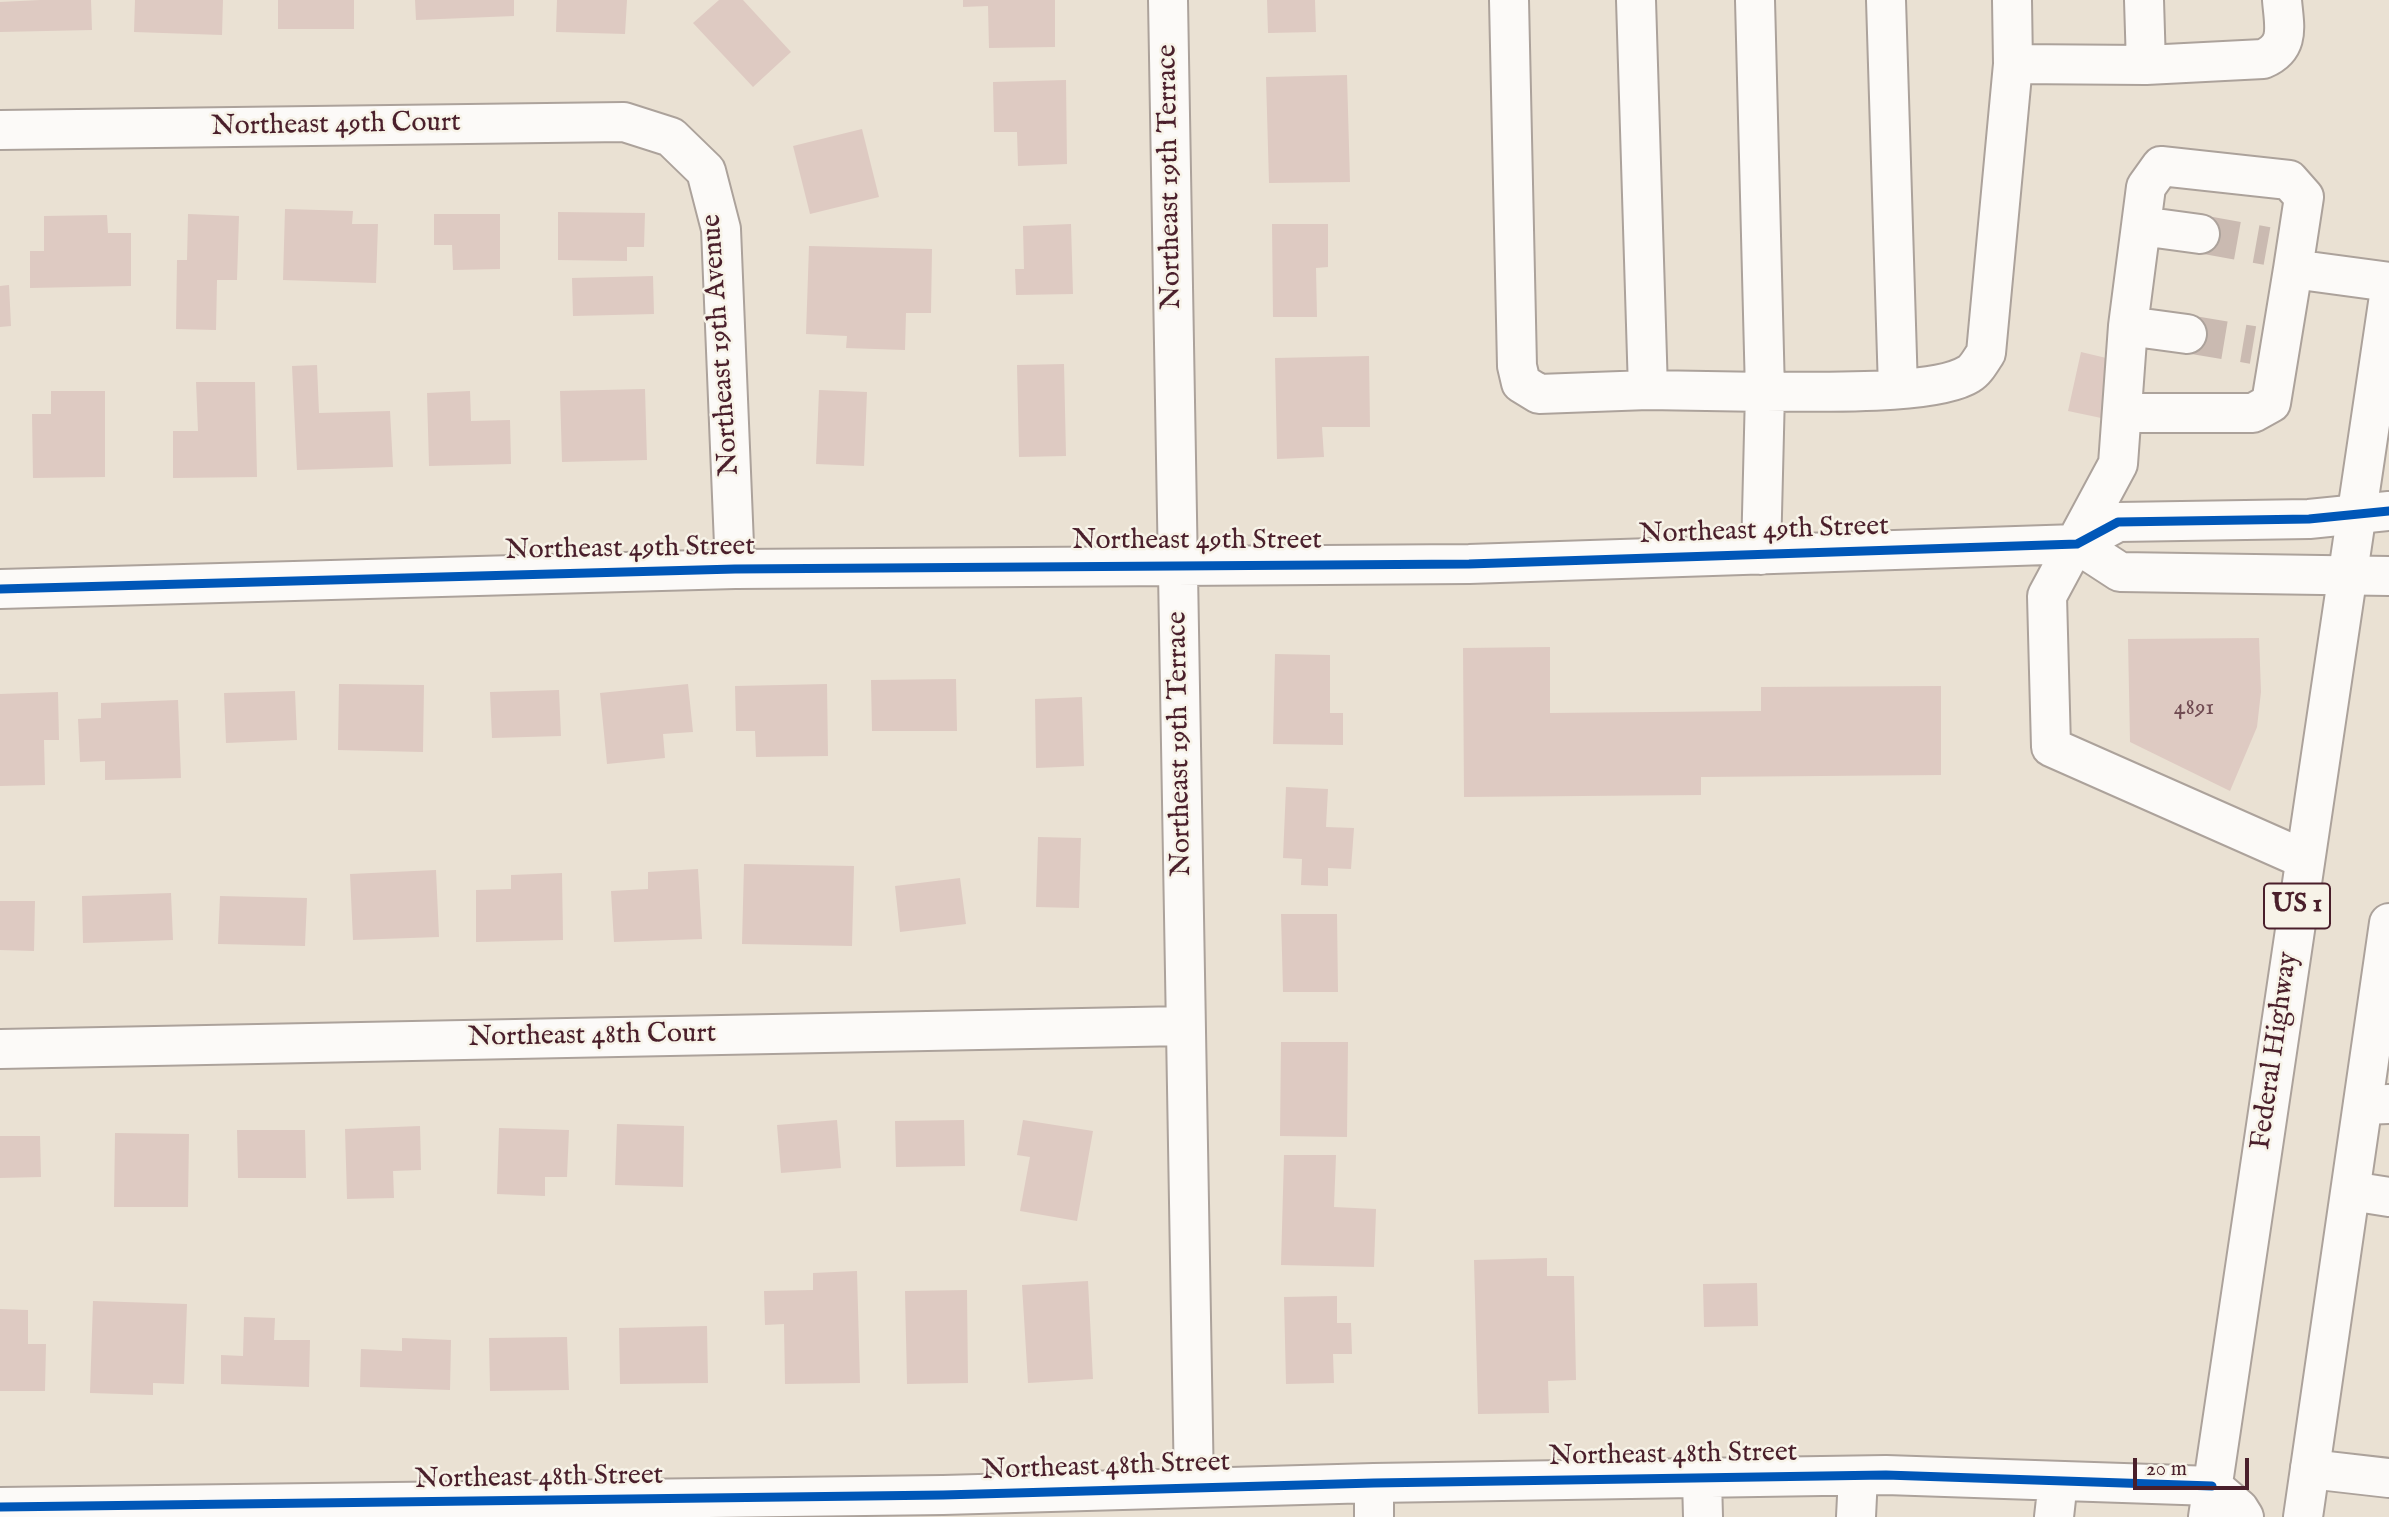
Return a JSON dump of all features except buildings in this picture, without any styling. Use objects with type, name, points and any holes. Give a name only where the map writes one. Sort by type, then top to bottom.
[{"type":"street","name":"Northeast 19th Terrace","points":[[1168,0],[1194,1488]]},
{"type":"street","points":[[1509,0],[1517,366],[1521,383],[1539,394],[1648,390],[1898,390],[1955,381],[1972,373],[1986,353],[2013,64],[2012,0]]},
{"type":"street","points":[[1636,0],[1648,390]]},
{"type":"street","points":[[1755,0],[1765,392],[1761,555]]},
{"type":"street","points":[[1886,0],[1898,390]]},
{"type":"street","points":[[2144,0],[2146,65]]},
{"type":"street","points":[[2013,64],[2146,65],[2263,59],[2277,53],[2286,38],[2282,0]]},
{"type":"street","name":"Northeast 49th Court","points":[[0,130],[624,122],[671,137]]},
{"type":"street","name":"Northeast 19th Avenue","points":[[671,137],[706,171],[721,229],[735,569]]},
{"type":"street","points":[[2123,412],[2253,413],[2271,403],[2267,347],[2285,255],[2304,197],[2289,180],[2161,166],[2146,187],[2128,326],[2118,464],[2047,596],[2051,747],[2304,859]]},
{"type":"street","points":[[2141,226],[2200,234]]},
{"type":"street","points":[[2285,255],[2389,282]]},
{"type":"street","name":"Federal Highway","points":[[2210,1502],[2346,576],[2372,513],[2389,296]]},
{"type":"street","points":[[2128,326],[2187,334]]},
{"type":"street","name":"Northeast 49th Street","points":[[0,589],[735,569],[1469,564],[1761,555],[2077,544],[2118,522],[2309,519],[2372,513]]},
{"type":"street","points":[[2077,544],[2120,572],[2389,576]]},
{"type":"street","points":[[2303,1517],[2351,1191],[2376,1105],[2388,941]]},
{"type":"street","name":"Northeast 48th Court","points":[[0,1049],[1185,1026]]},
{"type":"street","points":[[2351,1191],[2389,1197]]},
{"type":"street","points":[[2310,1469],[2389,1478]]},
{"type":"street","points":[[1856,1517],[1858,1476]]},
{"type":"street","name":"Northeast 48th Street","points":[[0,1507],[96,1512],[944,1506],[1194,1488],[1374,1500],[1702,1479],[1858,1476],[2056,1499],[2210,1502]]},
{"type":"street","points":[[1702,1479],[1703,1517]]},
{"type":"street","points":[[2210,1502],[2239,1509],[2244,1517]]},
{"type":"tunnel","points":[[2200,234],[2267,246]]},
{"type":"tunnel","points":[[2187,334],[2253,345]]},
{"type":"cycle path","points":[[0,589],[735,569],[1469,564],[2077,544],[2118,522],[2309,519],[2389,511]]},
{"type":"cycle path","points":[[0,1507],[943,1495],[1374,1483],[1886,1475],[2212,1486]]}]
